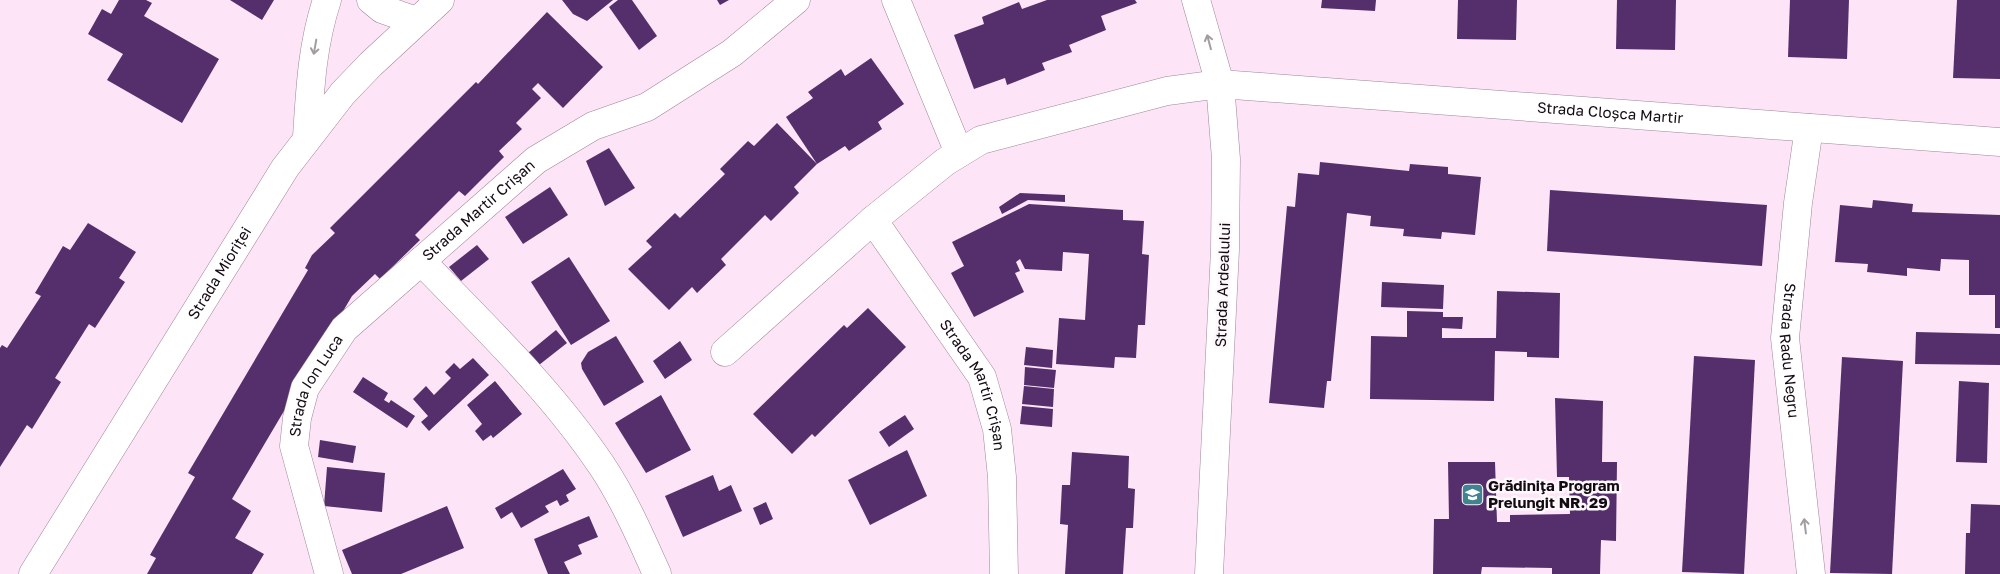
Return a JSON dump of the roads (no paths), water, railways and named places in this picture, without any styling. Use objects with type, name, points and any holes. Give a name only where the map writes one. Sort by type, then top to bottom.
[{"type":"street","points":[[307,137],[311,70],[317,36],[327,0]]},
{"type":"street","points":[[371,0],[382,9],[416,21]]},
{"type":"street","name":"Strada Mioriței","points":[[33,574],[284,168],[307,137],[371,64],[440,0]]},
{"type":"street","name":"Strada Martir Crișan","points":[[657,574],[639,535],[602,467],[564,413],[421,261],[536,160],[593,126],[647,107],[732,53],[796,0]]},
{"type":"street","points":[[896,0],[959,153]]},
{"type":"street","name":"Strada Ardealului","points":[[1196,0],[1220,84],[1226,159],[1225,250],[1208,574]]},
{"type":"street","points":[[725,352],[873,220],[945,162],[981,140],[1167,91],[1220,84]]},
{"type":"street","name":"Strada Cloșca Martir","points":[[1220,84],[2000,142]]},
{"type":"street","name":"Strada Radu Negru","points":[[1809,128],[1798,202],[1788,292],[1786,347],[1811,574]]},
{"type":"street","name":"Strada Martir Crișan","points":[[873,220],[982,377],[997,429],[1002,477],[1004,574]]},
{"type":"street","name":"Strada Ion Luca","points":[[329,574],[294,446],[297,418],[305,388],[344,329],[421,261]]},
{"type":"place","name":"Grădiniţa Program Prelungit NR. 29","points":[[1472,495]]}]
